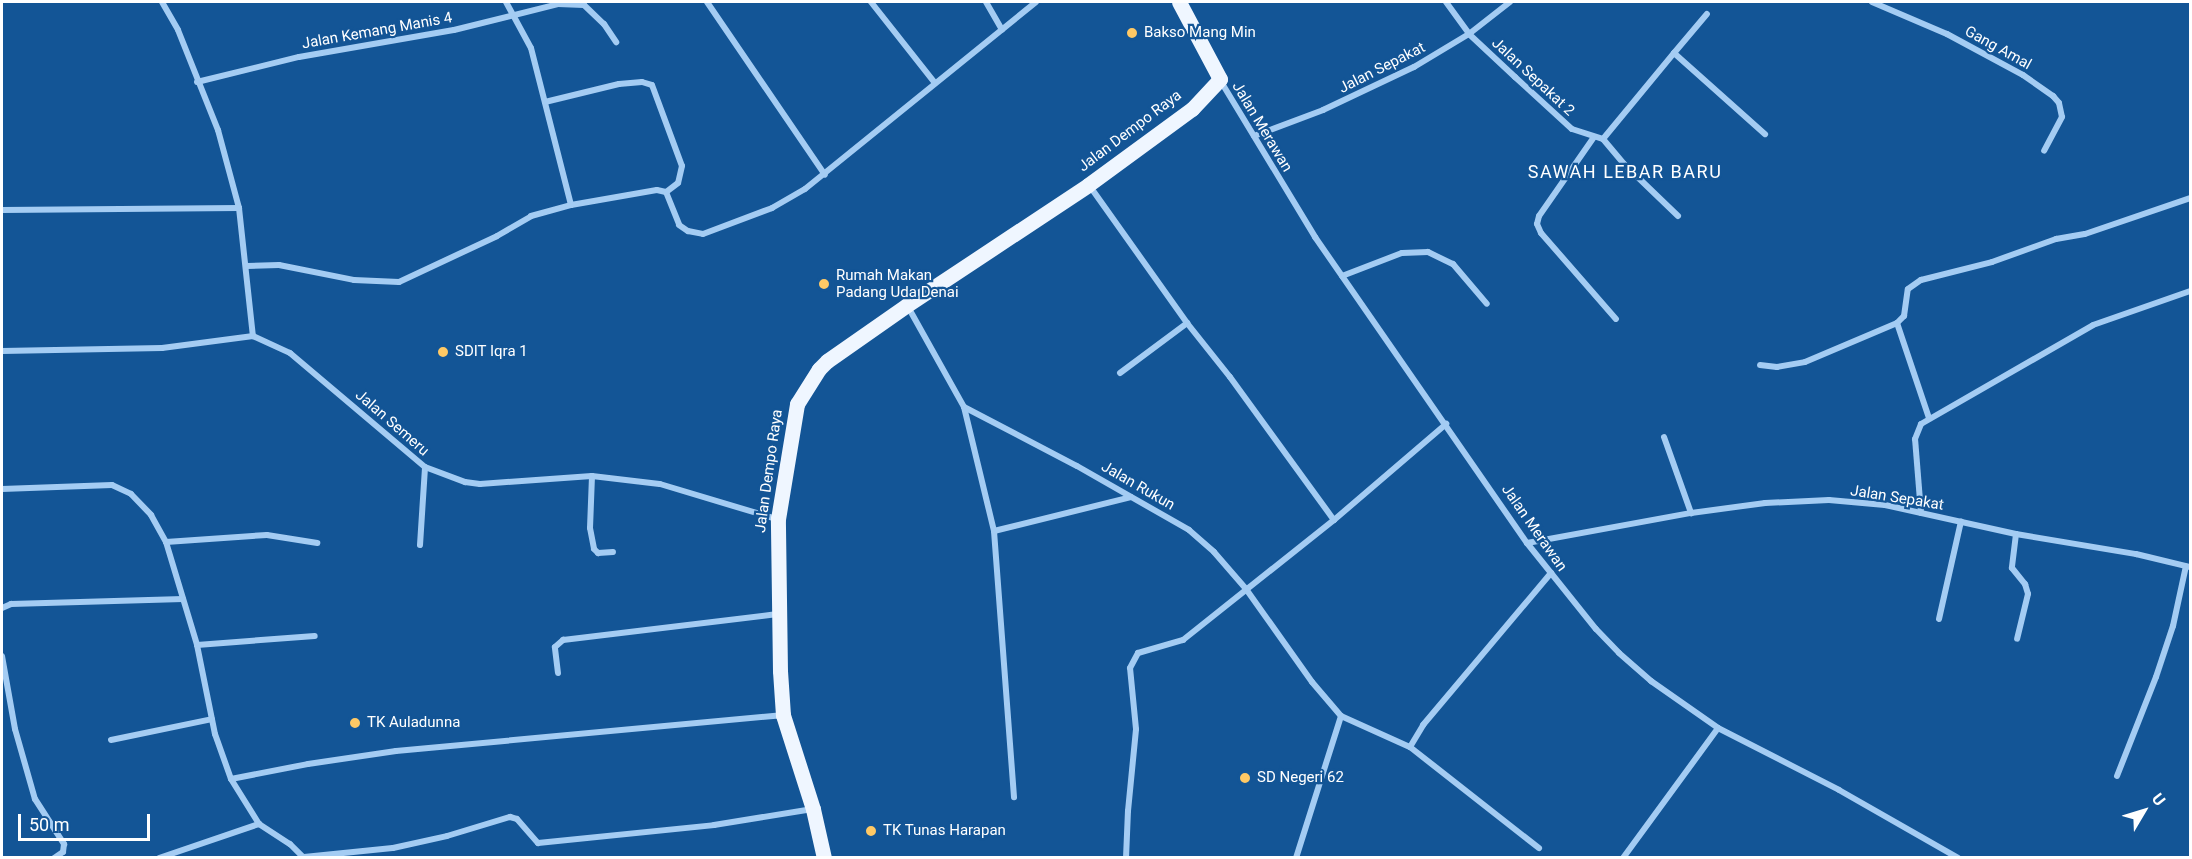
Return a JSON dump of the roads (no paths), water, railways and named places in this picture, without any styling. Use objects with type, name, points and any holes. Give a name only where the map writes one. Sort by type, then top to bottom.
[{"type":"main road","points":[[1179,2],[1220,79]]},
{"type":"main road","name":"Jalan Dempo Raya","points":[[824,858],[813,809],[783,714],[777,614],[778,519],[797,404],[803,392],[827,361],[1088,185],[1175,123],[1220,79]]},
{"type":"street","points":[[2,351],[162,348],[253,336],[239,208],[218,130],[178,30],[164,2]]},
{"type":"street","points":[[506,2],[531,48],[572,205]]},
{"type":"street","points":[[707,2],[825,174]]},
{"type":"street","points":[[871,2],[935,82]]},
{"type":"street","points":[[986,2],[1002,30]]},
{"type":"street","points":[[666,192],[679,225],[688,231],[703,234],[772,208],[825,174],[935,82],[1036,2]]},
{"type":"street","name":"Jalan Sepakat 2","points":[[1446,2],[1469,34],[1572,129],[1594,138],[1603,139]]},
{"type":"street","name":"Jalan Sepakat","points":[[1254,136],[1370,89],[1469,34],[1510,2]]},
{"type":"street","name":"Gang Amal","points":[[1872,2],[1947,34],[2023,75],[2053,96],[2058,103],[2062,117],[2044,151]]},
{"type":"street","name":"Jalan Kemang Manis 4","points":[[197,82],[299,57],[454,30],[549,5],[584,5],[604,24],[616,42]]},
{"type":"street","points":[[1678,216],[1636,176],[1603,139],[1707,14]]},
{"type":"street","points":[[1674,52],[1765,134]]},
{"type":"street","name":"Jalan Merawan","points":[[1220,79],[1289,196],[1527,543],[1619,653],[1651,681],[1718,728],[1839,790],[1958,858]]},
{"type":"street","points":[[247,266],[279,265],[354,280],[399,282],[418,275],[531,216],[572,205],[657,190],[666,192],[678,183],[682,166],[652,85],[642,82],[619,84],[544,102]]},
{"type":"street","points":[[1594,138],[1539,216],[1537,224],[1541,233],[1616,320]]},
{"type":"street","points":[[1088,185],[1334,520]]},
{"type":"street","points":[[1760,365],[1777,367],[1805,362],[1897,323],[1904,316],[1908,289],[1921,280],[1992,262],[2056,239],[2085,234],[2190,198]]},
{"type":"street","points":[[2,210],[239,208]]},
{"type":"street","points":[[1342,276],[1402,253],[1428,252],[1454,264],[1487,304]]},
{"type":"street","points":[[1921,513],[1915,439],[1917,429],[1929,418],[2093,325],[2190,291]]},
{"type":"street","points":[[907,305],[964,406],[994,531],[1014,797]]},
{"type":"street","points":[[1120,374],[1187,322]]},
{"type":"street","points":[[1897,323],[1929,418]]},
{"type":"street","name":"Jalan Semeru","points":[[253,336],[290,353],[425,467],[465,482],[496,483],[592,476],[660,484],[778,519]]},
{"type":"street","name":"Jalan Rukun","points":[[964,406],[1190,530],[1214,552],[1246,589],[1312,682],[1341,716],[1410,747],[1539,848]]},
{"type":"street","points":[[1126,858],[1136,729],[1130,668],[1138,653],[1183,640],[1334,520],[1446,424]]},
{"type":"street","points":[[1664,437],[1691,513]]},
{"type":"street","points":[[420,545],[425,467]]},
{"type":"street","points":[[592,476],[590,528],[594,549],[598,553],[613,552]]},
{"type":"street","points":[[2,489],[112,485],[131,494],[151,515],[166,542],[198,645],[212,718],[231,779],[259,824],[290,844],[304,857],[393,848],[447,837],[510,816],[517,819],[537,843],[714,825],[813,809]]},
{"type":"street","points":[[994,531],[1132,497]]},
{"type":"street","name":"Jalan Sepakat","points":[[1527,543],[1691,513],[1765,503],[1820,500],[1856,502],[1921,513],[2016,534],[2188,566]]},
{"type":"street","points":[[1939,619],[1961,521]]},
{"type":"street","points":[[2016,534],[2012,568],[2026,587],[2028,594],[2017,639]]},
{"type":"street","points":[[166,542],[267,535],[316,543]]},
{"type":"street","points":[[2117,776],[2156,677],[2188,566]]},
{"type":"street","points":[[1410,747],[1423,725],[1551,573]]},
{"type":"street","points":[[2,608],[11,604],[183,599]]},
{"type":"street","points":[[558,673],[555,647],[562,640],[777,614]]},
{"type":"street","points":[[198,645],[315,636]]},
{"type":"street","points":[[2,656],[15,729],[35,799],[64,844],[63,852],[54,858]]},
{"type":"street","points":[[231,779],[308,764],[396,751],[783,714]]},
{"type":"street","points":[[1296,858],[1341,716]]},
{"type":"street","points":[[111,741],[212,718]]},
{"type":"street","points":[[1623,858],[1718,728]]},
{"type":"street","points":[[159,858],[259,824]]},
{"type":"place","name":"Bakso Mang Min","points":[[1132,33]]},
{"type":"place","name":"Rumah Makan Padang Uda Denai","points":[[824,284]]},
{"type":"place","name":"SDIT Iqra 1","points":[[443,352]]},
{"type":"place","name":"TK Auladunna","points":[[355,723]]},
{"type":"place","name":"SD Negeri 62","points":[[1245,778]]},
{"type":"place","name":"TK Tunas Harapan","points":[[871,831]]},
{"type":"district","name":"SAWAH LEBAR BARU","points":[[1625,172]]}]
